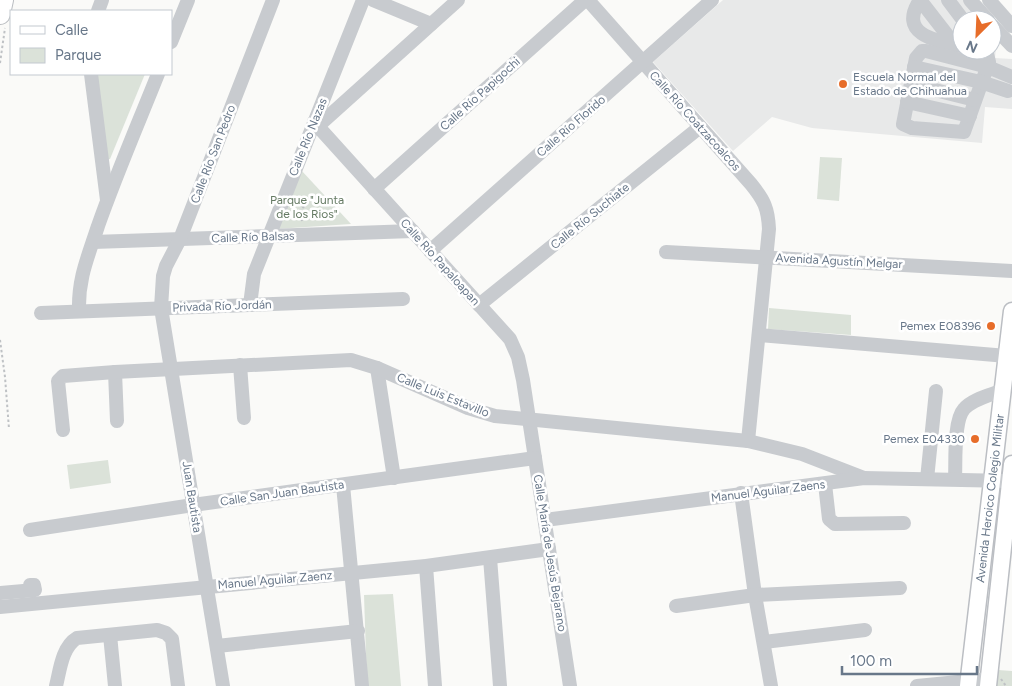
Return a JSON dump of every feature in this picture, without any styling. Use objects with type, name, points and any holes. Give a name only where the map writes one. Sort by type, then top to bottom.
[{"type":"highway","points":[[3,0],[3,19]]},
{"type":"main road","name":"Avenida Heroico Colegio Militar","points":[[968,683],[1012,311]]},
{"type":"main road","name":"Avenida Heroico Colegio Militar","points":[[992,680],[1010,504],[1012,464]]},
{"type":"street","points":[[172,40],[188,0]]},
{"type":"street","name":"Calle Río San Pedro","points":[[161,308],[163,276],[166,266],[180,239],[273,0]]},
{"type":"street","name":"Calle Río Nazas","points":[[250,305],[254,274],[268,236],[316,124],[363,0]]},
{"type":"street","points":[[373,0],[431,24]]},
{"type":"street","points":[[316,124],[458,0]]},
{"type":"street","name":"Calle Río Coatzacoalcos","points":[[586,0],[751,184],[764,202],[767,210],[769,229],[767,257],[748,441]]},
{"type":"street","name":"Calle Río Papigochi","points":[[374,189],[586,0]]},
{"type":"street","name":"Calle Río Florido","points":[[430,250],[712,0]]},
{"type":"street","points":[[952,37],[920,0],[913,17],[914,25],[922,34],[929,38],[952,43]]},
{"type":"street","points":[[970,0],[979,10]]},
{"type":"street","points":[[990,0],[1012,26]]},
{"type":"street","points":[[1002,35],[1012,46]]},
{"type":"street","points":[[989,60],[988,67],[965,130],[961,133],[908,127],[903,122],[914,67],[919,54],[926,51],[988,67],[1010,84]]},
{"type":"street","points":[[914,67],[981,82],[1010,84]]},
{"type":"street","points":[[91,75],[107,201]]},
{"type":"street","points":[[79,311],[80,283],[93,242],[107,201],[158,75]]},
{"type":"street","points":[[911,84],[975,100]]},
{"type":"street","points":[[907,102],[970,116]]},
{"type":"street","name":"Calle Río Papaloapan","points":[[316,124],[510,339],[515,348],[523,380],[529,420]]},
{"type":"street","name":"Calle Río Suchiate","points":[[480,305],[700,127]]},
{"type":"street","name":"Calle Río Balsas","points":[[93,242],[413,231]]},
{"type":"street","name":"Avenida Agustín Melgar","points":[[666,252],[1012,271]]},
{"type":"street","name":"Privada Río Jordán","points":[[41,313],[403,299]]},
{"type":"street","name":"Juan Bautista","points":[[161,308],[222,686]]},
{"type":"street","points":[[759,335],[1007,356]]},
{"type":"street","name":"Calle Luis Estavillo","points":[[63,430],[58,381],[63,376],[346,360],[357,361],[377,368],[484,414],[748,441],[802,454],[864,478]]},
{"type":"street","points":[[240,365],[244,418]]},
{"type":"street","points":[[377,368],[394,478]]},
{"type":"street","points":[[114,372],[117,421]]},
{"type":"street","points":[[955,479],[958,425],[962,413],[971,404],[1003,390]]},
{"type":"street","points":[[927,479],[936,391]]},
{"type":"street","name":"Calle María de Jesús Bejarano","points":[[529,420],[570,686]]},
{"type":"street","name":"Calle San Juan Bautista","points":[[30,530],[193,505],[535,458]]},
{"type":"street","name":"Manuel Aguilar Zaens","points":[[545,520],[864,478],[1010,481]]},
{"type":"street","points":[[825,484],[829,519],[835,524],[904,523]]},
{"type":"street","points":[[343,485],[362,686]]},
{"type":"street","points":[[741,493],[755,595],[771,686]]},
{"type":"street","name":"Manuel Aguilar Zaenz","points":[[0,607],[426,566],[549,549]]},
{"type":"street","points":[[490,558],[500,686]]},
{"type":"street","points":[[426,566],[435,686]]},
{"type":"street","points":[[0,593],[35,590],[34,585],[30,585],[32,604]]},
{"type":"street","points":[[676,606],[755,595],[900,588]]},
{"type":"street","points":[[56,686],[65,653],[72,641],[77,638],[158,630],[166,633],[172,639],[178,686]]},
{"type":"street","points":[[764,642],[865,630]]},
{"type":"street","points":[[216,646],[358,631]]},
{"type":"street","points":[[110,635],[115,686]]},
{"type":"street","points":[[917,686],[992,680]]},
{"type":"path","points":[[0,63],[3,19]]},
{"type":"path","points":[[294,211],[299,211],[308,204]]},
{"type":"path","points":[[299,211],[302,222]]},
{"type":"path","points":[[0,340],[6,377],[9,429]]},
{"type":"path","points":[[992,680],[1006,686]]},
{"type":"shaded area","name":"Escuela Normal del Estado de Chihuahua","points":[[723,0],[963,0],[972,10],[952,10],[952,60],[1012,59],[1012,109],[985,107],[982,143],[812,128],[772,117],[733,151],[653,62]]},
{"type":"green space","points":[[93,75],[145,75],[110,159],[105,160]]},
{"type":"green space","points":[[820,157],[842,158],[839,201],[817,199]]},
{"type":"green space","name":"Parque \"Junta de los Rios\"","points":[[301,170],[351,224],[276,229]]},
{"type":"green space","points":[[769,308],[851,315],[851,335],[768,329]]},
{"type":"green space","points":[[108,460],[111,483],[70,489],[67,465]]},
{"type":"green space","points":[[393,594],[401,686],[367,686],[364,595]]},
{"type":"green space","points":[[998,670],[1012,671],[1012,686],[996,686]]},
{"type":"place","name":"Escuela Normal del Estado de Chihuahua","points":[[843,84]]},
{"type":"place","name":"Pemex E08396","points":[[991,326]]},
{"type":"place","name":"Pemex E04330","points":[[975,439]]}]
